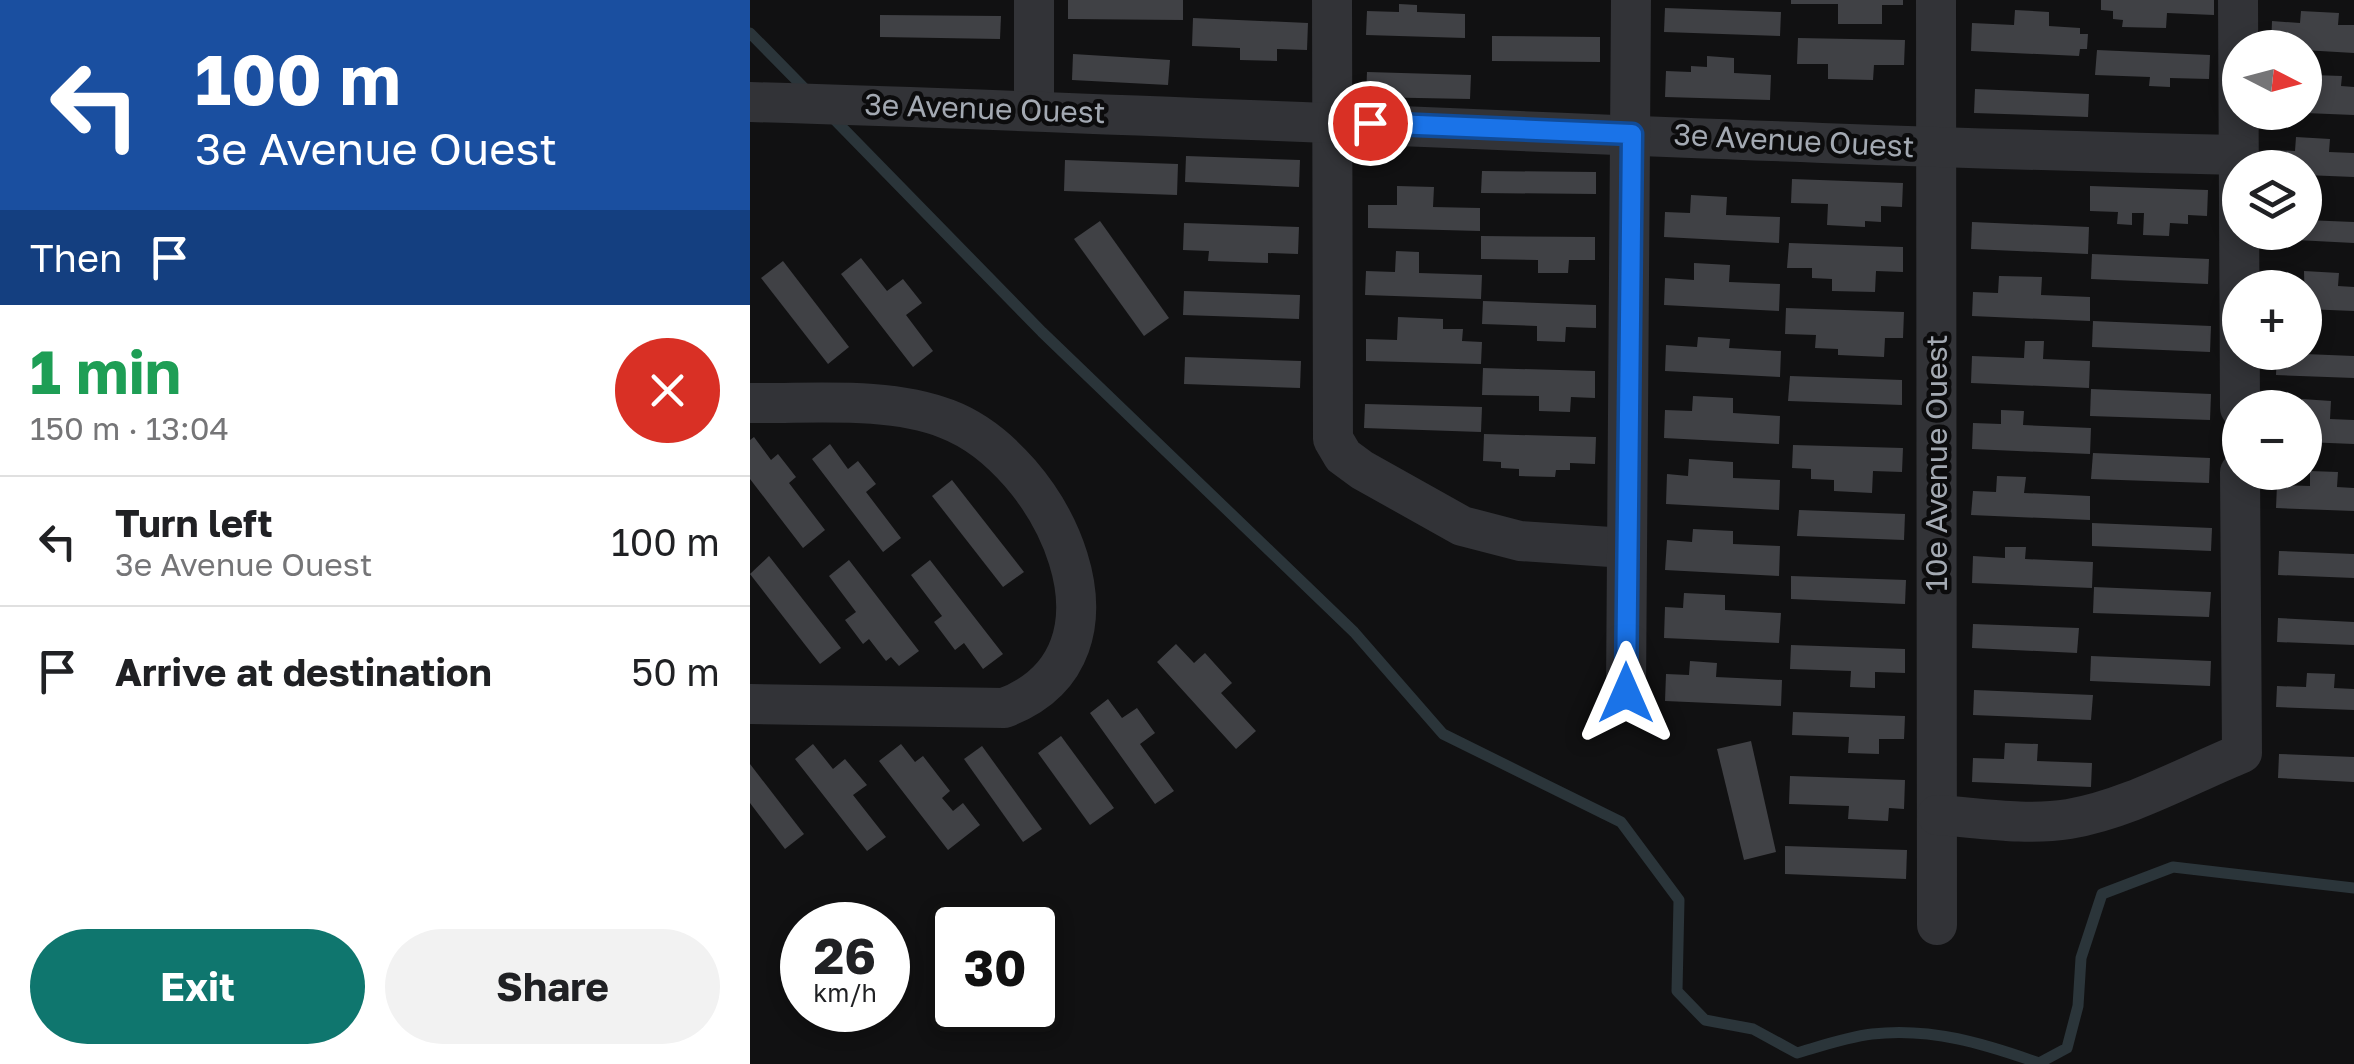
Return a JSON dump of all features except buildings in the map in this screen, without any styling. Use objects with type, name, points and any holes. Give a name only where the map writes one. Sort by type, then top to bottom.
[{"type":"street","points":[[1034,0],[1034,110]]},
{"type":"street","points":[[1332,0],[1332,439],[1343,456],[1462,526],[1520,541],[1626,548]]},
{"type":"street","points":[[1626,693],[1631,0]]},
{"type":"street","name":"10e Avenue Ouest","points":[[1936,0],[1938,926]]},
{"type":"street","points":[[2238,0],[2239,150]]},
{"type":"street","name":"3e Avenue Ouest","points":[[768,102],[1937,148],[2222,155]]},
{"type":"street","points":[[2239,250],[2240,390]]},
{"type":"street","points":[[750,403],[911,410],[948,419],[974,434],[1024,480],[1066,546],[1076,598],[1073,646],[1050,683],[1031,698],[1004,708],[750,704]]},
{"type":"street","points":[[1938,815],[2036,822],[2081,816],[2242,754],[2240,490]]},
{"type":"waterway","points":[[750,33],[810,94]]},
{"type":"waterway","points":[[830,115],[1042,332],[1354,632],[1443,734],[1621,822],[1679,900],[1677,991],[1705,1020],[1753,1029],[1797,1053],[1863,1035],[1894,1032],[1937,1035],[2039,1063],[2067,1048],[2078,1006],[2081,958],[2102,894],[2173,867],[2354,888]]},
{"type":"route","points":[[1370,123],[1632,134],[1626,693]]}]
